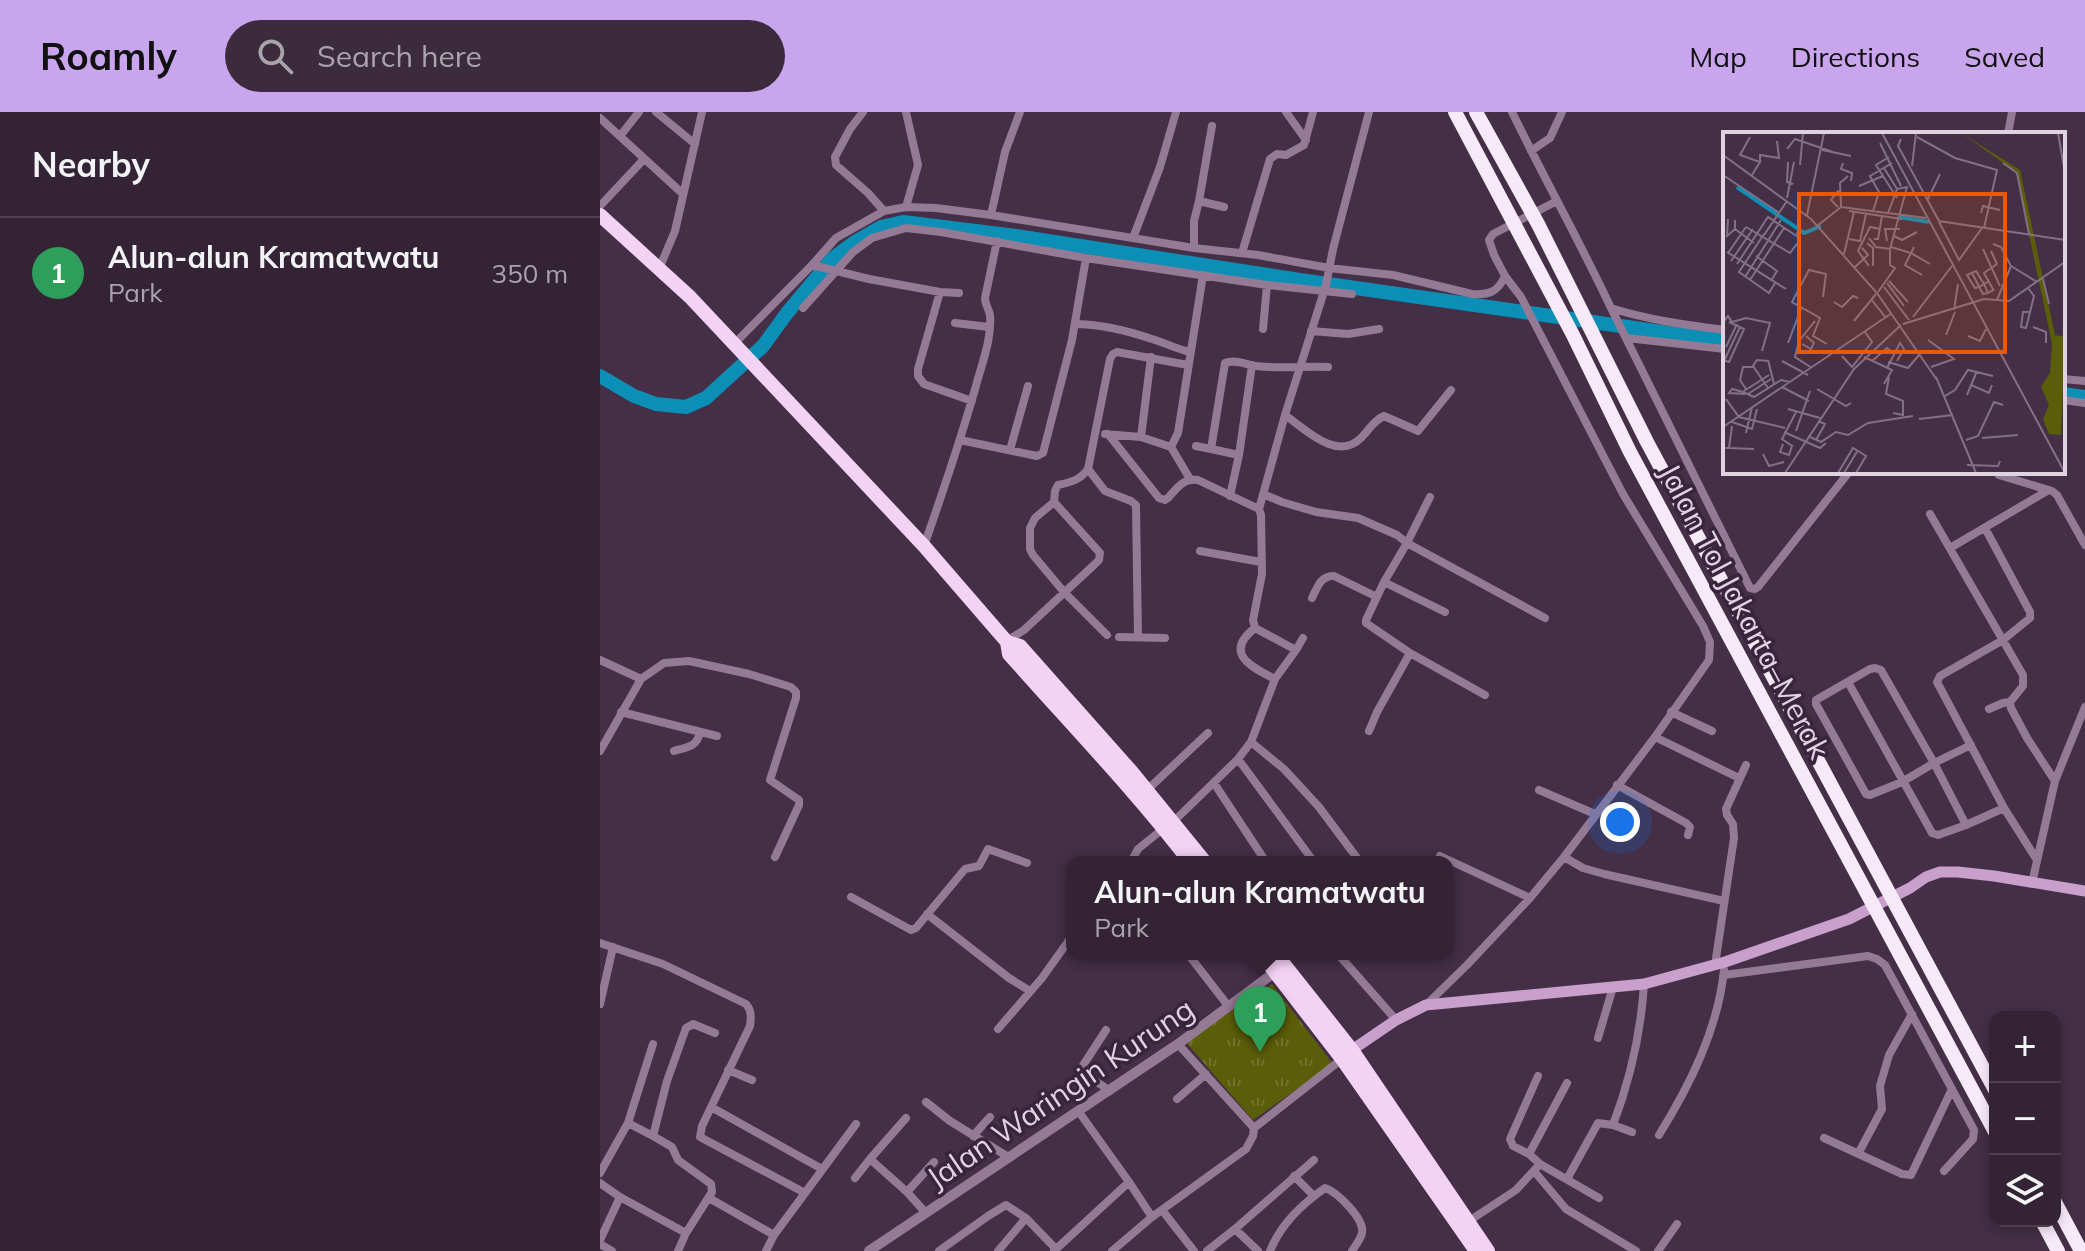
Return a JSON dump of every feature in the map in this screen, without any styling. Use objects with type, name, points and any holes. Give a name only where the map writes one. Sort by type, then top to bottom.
[{"type":"highway","name":"Jalan Tol Jakarta–Merak","points":[[1455,112],[1573,335],[1637,466],[1989,1121]]},
{"type":"highway","name":"Jalan Tol Jakarta–Merak","points":[[1476,112],[1538,224],[1647,442],[1991,1083]]},
{"type":"highway","points":[[600,215],[690,297],[924,546],[1007,642],[1009,654],[1199,856]]},
{"type":"highway","points":[[1007,642],[1020,646],[1147,790],[1187,856]]},
{"type":"highway","points":[[1266,960],[1347,1054],[1476,1251]]},
{"type":"highway","points":[[1280,960],[1488,1251]]},
{"type":"highway","points":[[2061,1213],[2081,1251]]},
{"type":"highway","points":[[2045,1227],[2058,1251]]},
{"type":"main road","points":[[1347,1054],[1396,1020],[1426,1005],[1644,984],[1720,963],[1849,919],[1940,872],[1970,873],[2085,891]]},
{"type":"street","points":[[620,136],[639,112]]},
{"type":"street","points":[[656,112],[695,144]]},
{"type":"street","points":[[659,269],[672,241],[702,112]]},
{"type":"street","points":[[863,112],[850,129],[835,162],[884,211]]},
{"type":"street","points":[[906,112],[918,165],[906,207]]},
{"type":"street","points":[[991,215],[1005,152],[1020,112]]},
{"type":"street","points":[[1133,238],[1160,167],[1176,112]]},
{"type":"street","points":[[1286,112],[1306,140]]},
{"type":"street","points":[[1242,253],[1270,159],[1301,148],[1313,112]]},
{"type":"street","points":[[1296,650],[1255,628],[1253,620],[1259,596],[1261,562],[1259,509],[1325,288],[1369,112]]},
{"type":"street","points":[[1512,112],[1750,588],[1758,587],[1847,474]]},
{"type":"street","points":[[1531,151],[1550,138],[1562,112]]},
{"type":"street","points":[[2008,132],[2012,112]]},
{"type":"street","points":[[600,118],[683,194]]},
{"type":"street","points":[[1194,248],[1194,221],[1212,126]]},
{"type":"street","points":[[600,206],[644,159]]},
{"type":"street","points":[[1199,201],[1224,207]]},
{"type":"street","points":[[1426,1005],[1530,898],[1564,857],[1709,660],[1708,636],[1623,494],[1521,297],[1505,276],[1491,247],[1489,240],[1493,234],[1557,201]]},
{"type":"street","points":[[735,346],[815,266],[836,238],[884,211],[906,207],[991,215],[1242,253],[1329,270],[1393,275],[1481,294],[1496,291],[1505,276]]},
{"type":"street","points":[[803,308],[833,269],[853,252],[872,238],[906,228],[1267,285],[1325,288],[1352,294]]},
{"type":"street","points":[[924,546],[972,401],[989,327],[990,314],[984,302],[997,241]]},
{"type":"street","points":[[960,440],[1037,456],[1044,451],[1075,324],[1086,258]]},
{"type":"street","points":[[815,266],[869,279],[959,293]]},
{"type":"street","points":[[1171,447],[1178,433],[1203,275]]},
{"type":"street","points":[[1263,329],[1267,285]]},
{"type":"street","points":[[940,292],[918,376],[924,384],[972,401]]},
{"type":"street","points":[[1612,311],[1723,330]]},
{"type":"street","points":[[955,323],[989,327]]},
{"type":"street","points":[[1075,324],[1148,337],[1190,352]]},
{"type":"street","points":[[1311,331],[1348,334],[1379,329]]},
{"type":"street","points":[[1625,334],[1723,349]]},
{"type":"street","points":[[1107,635],[1033,555],[1030,528],[1035,518],[1054,502],[1058,485],[1076,481],[1088,469],[1113,354],[1117,352],[1188,365]]},
{"type":"street","points":[[1141,437],[1151,357]]},
{"type":"street","points":[[1211,449],[1223,366],[1229,361],[1276,367],[1328,367]]},
{"type":"street","points":[[1230,496],[1252,365]]},
{"type":"street","points":[[2065,379],[2085,381]]},
{"type":"street","points":[[1010,450],[1028,386]]},
{"type":"street","points":[[1285,415],[1327,444],[1347,446],[1359,440],[1377,419],[1384,416],[1413,430],[1421,429],[1451,390]]},
{"type":"street","points":[[2065,400],[2085,403]]},
{"type":"street","points":[[1097,432],[1141,437],[1171,447],[1190,479]]},
{"type":"street","points":[[1108,434],[1162,500],[1190,479],[1259,509]]},
{"type":"street","points":[[1196,446],[1239,455]]},
{"type":"street","points":[[1088,469],[1105,491],[1136,505],[1138,637]]},
{"type":"street","points":[[1999,475],[2057,495],[2085,545]]},
{"type":"street","points":[[1950,548],[2047,491]]},
{"type":"street","points":[[1263,494],[1316,512],[1358,518],[1397,535],[1545,618]]},
{"type":"street","points":[[1430,497],[1384,582],[1366,623],[1410,653],[1485,695]]},
{"type":"street","points":[[1007,642],[1099,560],[1100,553],[1054,502]]},
{"type":"street","points":[[1930,514],[2023,675],[2023,686],[2010,702],[1989,709]]},
{"type":"street","points":[[1985,528],[2030,612],[2030,618],[2003,640],[1940,676],[1937,682],[2004,808],[2037,860]]},
{"type":"street","points":[[1200,551],[1261,562]]},
{"type":"street","points":[[1312,598],[1323,578],[1329,575],[1377,597]]},
{"type":"street","points":[[1384,582],[1445,612]]},
{"type":"street","points":[[1255,628],[1246,635],[1240,652],[1251,666],[1275,679]]},
{"type":"street","points":[[1119,637],[1165,638]]},
{"type":"street","points":[[1134,856],[1138,849],[1169,825],[1238,759],[1251,742],[1275,679],[1303,638]]},
{"type":"street","points":[[1369,731],[1410,653]]},
{"type":"street","points":[[600,660],[641,679]]},
{"type":"street","points":[[600,751],[641,679],[664,663],[689,661],[791,687],[796,692],[796,698],[770,780],[795,796],[799,805],[775,857]]},
{"type":"street","points":[[1966,825],[1934,763],[1881,670],[1870,669],[1816,700],[1866,794],[1874,794],[1902,782],[1934,763],[1971,745]]},
{"type":"street","points":[[1848,682],[1933,835],[2004,808]]},
{"type":"street","points":[[2010,702],[2027,738],[2055,781]]},
{"type":"street","points":[[2032,883],[2055,781],[2066,754],[2080,732],[2085,707]]},
{"type":"street","points":[[621,712],[717,736]]},
{"type":"street","points":[[1671,712],[1712,731]]},
{"type":"street","points":[[674,751],[695,744],[699,741],[700,732]]},
{"type":"street","points":[[1147,790],[1208,733]]},
{"type":"street","points":[[1655,737],[1739,778]]},
{"type":"street","points":[[1251,742],[1284,769],[1319,807],[1356,856]]},
{"type":"street","points":[[2045,762],[2066,754]]},
{"type":"street","points":[[1238,759],[1310,856]]},
{"type":"street","points":[[1659,1135],[1681,1099],[1720,1004],[1724,975],[1720,963],[1724,901],[1734,838],[1733,824],[1726,809],[1746,765]]},
{"type":"street","points":[[1214,783],[1262,856]]},
{"type":"street","points":[[1617,785],[1686,823],[1690,827],[1688,835]]},
{"type":"street","points":[[1539,790],[1595,814]]},
{"type":"street","points":[[851,897],[911,930],[916,928],[965,869],[979,866],[988,849],[1027,863]]},
{"type":"street","points":[[1564,857],[1583,868],[1604,874],[1724,901]]},
{"type":"street","points":[[1454,863],[1530,898]]},
{"type":"street","points":[[927,914],[1030,991]]},
{"type":"street","points":[[600,943],[663,964],[746,1004],[752,1014],[750,1026],[702,1126],[701,1138],[805,1193]]},
{"type":"street","points":[[998,1029],[1066,944]]},
{"type":"street","points":[[600,1004],[604,970],[613,947]]},
{"type":"street","points":[[1724,975],[1868,956],[1885,965],[1974,1130],[1974,1136],[1944,1171]]},
{"type":"street","points":[[1193,960],[1229,1007]]},
{"type":"street","points":[[1343,960],[1396,1020]]},
{"type":"street","name":"Jalan Waringin Kurung","points":[[872,1250],[1110,1091],[1275,972]]},
{"type":"street","points":[[1613,1125],[1626,1090],[1642,1017],[1644,984]]},
{"type":"street","points":[[1598,1038],[1613,987]]},
{"type":"street","points":[[1858,1154],[1882,1109],[1880,1086],[1889,1055],[1912,1014]]},
{"type":"street","points":[[653,1136],[667,1081],[686,1028],[693,1024],[715,1033]]},
{"type":"street","points":[[1106,1030],[1082,1067],[1083,1072],[1110,1091]]},
{"type":"street","points":[[600,1173],[628,1123],[653,1044]]},
{"type":"street","points":[[1178,1044],[1254,1128]]},
{"type":"street","points":[[1112,1251],[1152,1217],[1246,1149],[1254,1128],[1347,1054]]},
{"type":"street","points":[[728,1070],[752,1080]]},
{"type":"street","points":[[1177,1099],[1206,1074]]},
{"type":"street","points":[[1538,1076],[1510,1139],[1513,1146],[1529,1154],[1566,1209],[1636,1251]]},
{"type":"street","points":[[1529,1154],[1567,1083]]},
{"type":"street","points":[[1824,1138],[1902,1174],[1911,1175],[1952,1089]]},
{"type":"street","points":[[926,1102],[950,1121],[1010,1158]]},
{"type":"street","points":[[711,1107],[822,1169]]},
{"type":"street","points":[[1079,1112],[1152,1217]]},
{"type":"street","points":[[973,1136],[990,1117]]},
{"type":"street","points":[[855,1178],[906,1118]]},
{"type":"street","points":[[1567,1179],[1596,1124],[1601,1122],[1632,1132]]},
{"type":"street","points":[[628,1123],[672,1147],[678,1160],[713,1187],[678,1251]]},
{"type":"street","points":[[766,1251],[774,1235],[856,1124]]},
{"type":"street","points":[[870,1159],[926,1213]]},
{"type":"street","points":[[1207,1251],[1314,1160]]},
{"type":"street","points":[[907,1192],[934,1162]]},
{"type":"street","points":[[1469,1221],[1516,1190],[1537,1168]]},
{"type":"street","points":[[1537,1168],[1567,1179],[1599,1198]]},
{"type":"street","points":[[1294,1176],[1314,1196]]},
{"type":"street","points":[[939,1251],[1004,1205],[1026,1218],[1055,1250],[1129,1182]]},
{"type":"street","points":[[600,1183],[686,1233]]},
{"type":"street","points":[[1270,1251],[1283,1225],[1314,1196],[1328,1188],[1356,1214],[1362,1225],[1362,1234],[1352,1251]]},
{"type":"street","points":[[612,1251],[600,1242],[604,1221],[620,1197]]},
{"type":"street","points":[[709,1198],[774,1235]]},
{"type":"street","points":[[1162,1210],[1194,1251]]},
{"type":"street","points":[[998,1251],[1026,1218]]},
{"type":"street","points":[[1658,1251],[1677,1224]]},
{"type":"street","points":[[1235,1229],[1258,1251]]},
{"type":"green space","points":[[1272,984],[1333,1064],[1253,1120],[1185,1041]]},
{"type":"waterway","points":[[600,376],[634,396],[656,404],[686,407],[706,398],[763,346],[832,259],[881,227],[903,222],[1723,341]]},
{"type":"waterway","points":[[2065,394],[2085,397]]},
{"type":"place","name":"Alun-alun Kramatwatu","points":[[1260,1052]]}]
